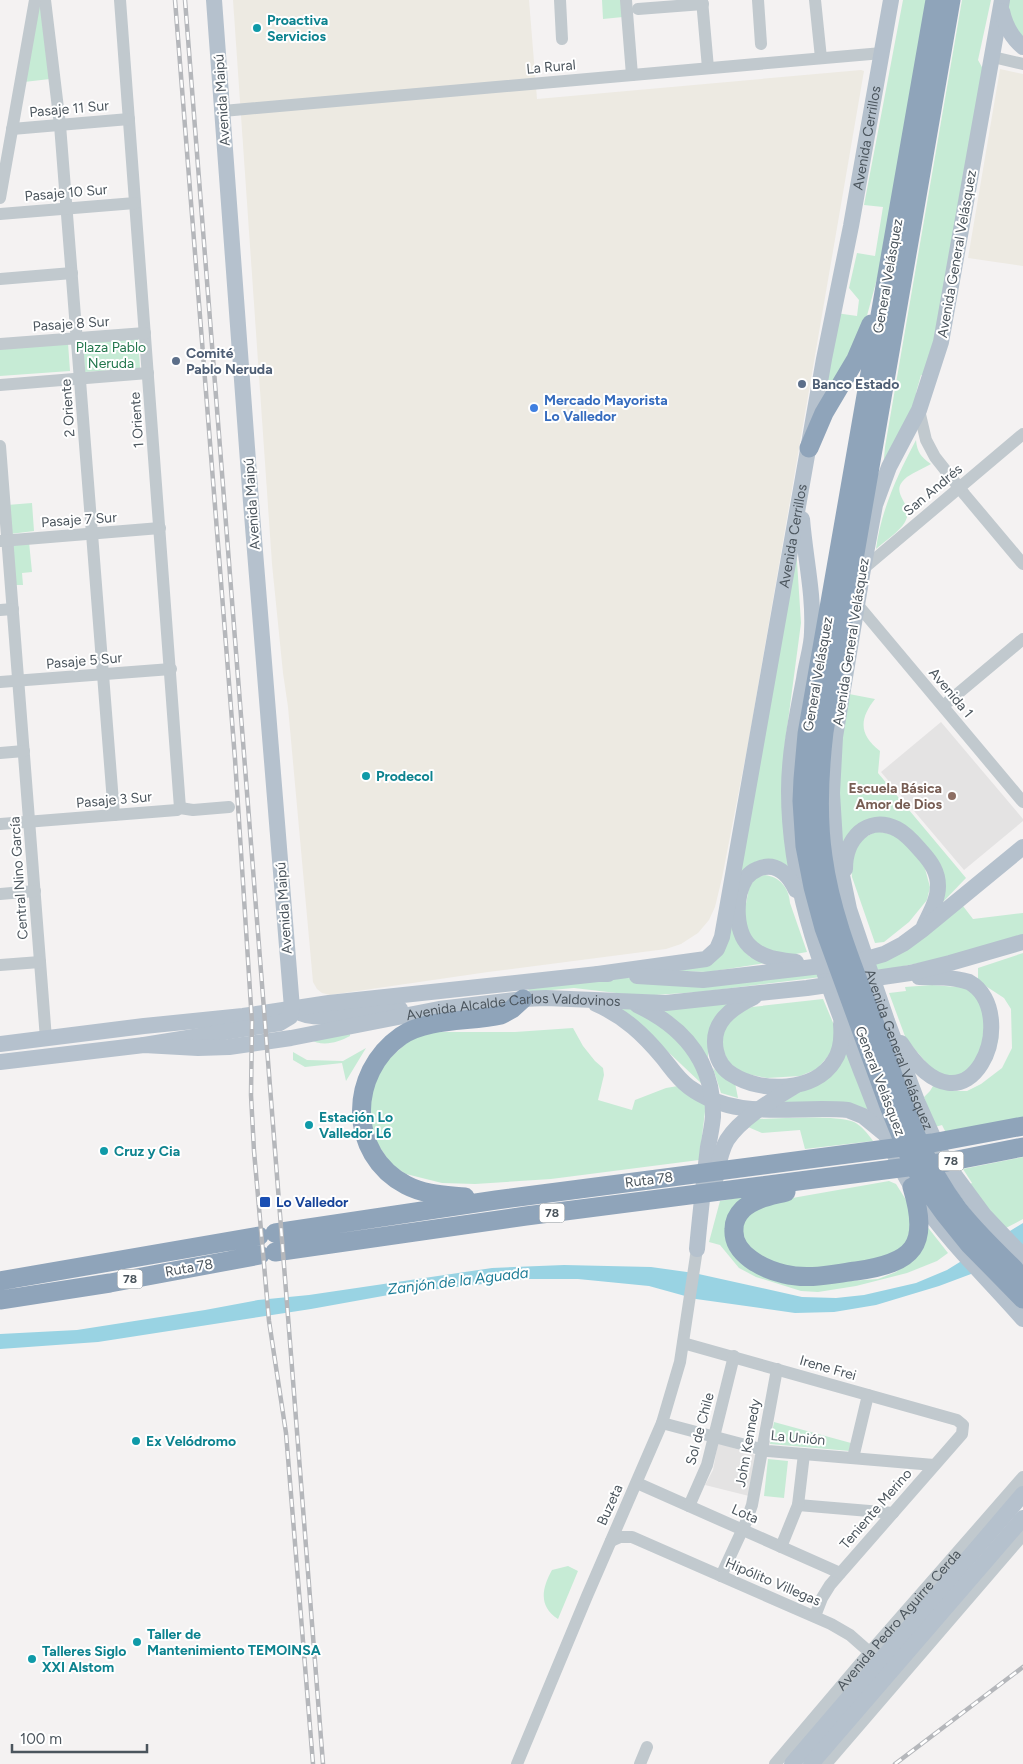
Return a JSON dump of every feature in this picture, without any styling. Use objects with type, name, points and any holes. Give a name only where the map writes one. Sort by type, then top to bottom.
[{"type":"highway","name":"General Velásquez","points":[[838,946],[818,908],[808,867],[803,824],[804,764],[807,734],[935,0]]},
{"type":"highway","name":"General Velásquez","points":[[951,0],[824,732],[820,774],[820,834],[822,856],[838,946],[853,1002],[905,1135],[944,1213],[977,1240],[1003,1267],[1023,1299]]},
{"type":"highway","points":[[809,448],[824,413],[865,341],[886,285]]},
{"type":"highway","points":[[875,505],[892,338]]},
{"type":"highway","points":[[812,634],[865,341]]},
{"type":"highway","points":[[496,1200],[428,1193],[406,1185],[391,1176],[379,1164],[367,1141],[362,1119],[362,1101],[367,1078],[372,1069],[381,1055],[403,1035],[427,1026],[501,1015],[512,1009],[523,999]]},
{"type":"highway","name":"Ruta 78","points":[[0,1281],[267,1235],[496,1200],[924,1144],[1023,1126]]},
{"type":"highway","name":"Ruta 78","points":[[0,1300],[93,1286],[268,1254],[507,1219],[938,1163],[1023,1147]]},
{"type":"highway","points":[[828,1177],[800,1188],[760,1199],[744,1208],[736,1220],[734,1232],[736,1243],[742,1252],[754,1262],[771,1270],[799,1277],[876,1268],[891,1264],[908,1254],[917,1239],[926,1178]]},
{"type":"highway","name":"General Velásquez","points":[[1003,1267],[1023,1278]]},
{"type":"main road","name":"Avenida Maipú","points":[[214,0],[292,1008]]},
{"type":"main road","name":"Avenida Cerrillos","points":[[598,974],[699,961],[711,956],[720,944],[891,0]]},
{"type":"main road","points":[[1002,4],[1008,29],[1017,42],[1023,46]]},
{"type":"main road","name":"Avenida General Velásquez","points":[[838,946],[849,909],[835,842],[832,780],[835,737],[863,569],[875,505],[889,467],[919,410],[941,342],[1002,4]]},
{"type":"main road","name":"Avenida General Velásquez","points":[[801,495],[804,545],[811,595],[812,634],[795,730],[789,778],[792,842],[804,909],[838,946],[853,1002],[905,1135],[926,1178],[974,1202],[977,1240],[1003,1267],[1023,1319]]},
{"type":"main road","points":[[849,909],[845,867],[848,847],[855,836],[865,829],[878,825],[890,826],[902,832],[914,842],[931,864],[936,874],[938,887],[936,898],[922,930]]},
{"type":"main road","name":"Avenida Alcalde Carlos Valdovinos","points":[[0,1044],[243,1016],[292,1008],[598,974],[703,980],[856,962],[884,954],[903,944],[1023,846]]},
{"type":"main road","points":[[804,909],[794,886],[786,874],[773,867],[762,867],[750,874],[745,880],[739,904],[738,919],[740,930],[749,946],[761,955],[779,960],[821,966]]},
{"type":"main road","name":"Avenida Alcalde Carlos Valdovinos","points":[[0,1062],[144,1045],[198,1048],[230,1047],[291,1038],[439,1009],[523,999],[577,999],[632,1003],[666,1003],[765,992],[892,976],[950,963],[1023,942]]},
{"type":"main road","points":[[892,976],[950,978],[970,983],[994,998],[999,1004],[1006,1020]]},
{"type":"main road","points":[[765,992],[723,1017],[715,1034],[717,1055],[727,1071],[747,1081],[767,1086],[797,1085]]},
{"type":"main road","points":[[577,999],[609,1010],[630,1023],[648,1040],[681,1080],[702,1095],[719,1102],[749,1109],[848,1110],[905,1135]]},
{"type":"main road","points":[[713,1160],[738,1127],[797,1085],[820,1075],[835,1060],[853,1002]]},
{"type":"main road","name":"Avenida General Velásquez","points":[[853,1002],[887,1021],[905,1135]]},
{"type":"main road","points":[[632,1003],[655,1014],[676,1029],[691,1045],[703,1064],[710,1082],[713,1106],[713,1160],[697,1249]]},
{"type":"main road","points":[[144,1045],[280,1023],[290,1017],[292,1008],[304,1015],[322,1017],[395,1009],[439,1009]]},
{"type":"main road","points":[[887,1021],[913,1060],[928,1073],[943,1081],[963,1082],[980,1078],[992,1068],[1002,1054]]},
{"type":"main road","points":[[22,1060],[38,1049],[46,1039]]},
{"type":"main road","name":"Avenida Pedro Aguirre Cerda","points":[[792,1764],[1023,1494]]},
{"type":"main road","name":"Avenida Pedro Aguirre Cerda","points":[[811,1764],[880,1661],[1023,1518]]},
{"type":"street","points":[[0,198],[7,137],[35,0]]},
{"type":"street","name":"2 Oriente","points":[[45,0],[60,125],[114,815]]},
{"type":"street","name":"1 Oriente","points":[[120,0],[180,808]]},
{"type":"street","points":[[560,0],[562,39]]},
{"type":"street","points":[[626,0],[632,75]]},
{"type":"street","points":[[758,0],[761,44]]},
{"type":"street","points":[[815,0],[821,58]]},
{"type":"street","points":[[638,9],[702,2],[708,68]]},
{"type":"street","name":"La Rural","points":[[223,111],[882,53]]},
{"type":"street","points":[[993,57],[1023,64]]},
{"type":"street","name":"Pasaje 11 Sur","points":[[7,137],[60,125],[129,119]]},
{"type":"street","name":"Pasaje 10 Sur","points":[[0,214],[135,202]]},
{"type":"street","points":[[0,279],[72,274]]},
{"type":"street","name":"Pasaje 8 Sur","points":[[0,344],[145,333]]},
{"type":"street","points":[[0,385],[148,373]]},
{"type":"street","points":[[919,410],[929,448],[959,488],[1023,564]]},
{"type":"street","name":"San Andrés","points":[[863,569],[1023,434]]},
{"type":"street","name":"Central Nino García","points":[[0,446],[6,609],[18,681],[46,1039]]},
{"type":"street","name":"Pasaje 7 Sur","points":[[4,541],[160,528]]},
{"type":"street","name":"Avenida 1","points":[[857,604],[1023,802]]},
{"type":"street","points":[[943,706],[1023,639]]},
{"type":"street","name":"Pasaje 5 Sur","points":[[0,682],[171,669]]},
{"type":"street","points":[[0,753],[24,751]]},
{"type":"street","name":"Pasaje 3 Sur","points":[[0,824],[177,810],[180,808],[193,810],[229,807]]},
{"type":"street","points":[[0,894],[35,892]]},
{"type":"street","points":[[0,965],[40,962]]},
{"type":"street","name":"Buzeta","points":[[518,1764],[662,1423],[677,1378],[697,1249]]},
{"type":"street","name":"Irene Frei","points":[[683,1342],[958,1420],[963,1425]]},
{"type":"street","name":"Sol de Chile","points":[[689,1506],[707,1465],[734,1356]]},
{"type":"street","name":"John Kennedy","points":[[721,1576],[743,1530],[752,1505],[777,1369]]},
{"type":"street","points":[[853,1458],[868,1395]]},
{"type":"street","name":"La Unión","points":[[662,1423],[762,1450],[934,1465]]},
{"type":"street","name":"Teniente Merino","points":[[815,1616],[825,1591],[962,1434],[963,1425]]},
{"type":"street","points":[[781,1547],[798,1504],[804,1454]]},
{"type":"street","name":"Avenida Pedro Aguirre Cerda","points":[[775,1764],[880,1661],[1023,1477]]},
{"type":"street","name":"Lota","points":[[637,1483],[840,1573]]},
{"type":"street","points":[[798,1504],[893,1513]]},
{"type":"street","points":[[622,1516],[624,1526],[632,1537]]},
{"type":"street","points":[[826,1764],[1023,1535]]},
{"type":"street","points":[[611,1541],[620,1537],[632,1537]]},
{"type":"street","name":"Hipólito Villegas","points":[[632,1537],[815,1616],[844,1631],[880,1661]]},
{"type":"street","points":[[640,1764],[647,1746]]},
{"type":"shaded area","name":"Mercado Mayorista Lo Valledor","points":[[233,0],[529,0],[537,99],[864,71],[749,739],[722,878],[715,907],[709,920],[698,933],[681,944],[666,949],[330,995],[322,993],[313,982],[288,707],[272,564]]},
{"type":"shaded area","points":[[1000,69],[1023,74],[1023,266],[968,258]]},
{"type":"shaded area","name":"Escuela Básica Amor de Dios","points":[[941,722],[1023,819],[1023,821],[964,870],[881,772]]},
{"type":"shaded area","points":[[718,1443],[755,1455],[749,1496],[705,1485],[713,1470]]},
{"type":"green space","points":[[602,0],[622,0],[623,17],[603,19]]},
{"type":"green space","points":[[903,0],[930,0],[881,264],[865,323],[819,408],[836,313],[857,316],[859,300],[849,288],[857,253],[875,256],[883,207],[864,205]]},
{"type":"green space","points":[[962,0],[991,0],[978,60],[983,69],[928,376],[921,375],[916,393],[921,395],[883,469],[885,447]]},
{"type":"green space","points":[[1009,0],[1023,0],[1023,40],[1016,31],[1012,21],[1009,11]]},
{"type":"green space","points":[[39,4],[42,4],[50,79],[24,82]]},
{"type":"green space","name":"Plaza Pablo Neruda","points":[[138,339],[140,368],[85,372],[83,342]]},
{"type":"green space","name":"Plaza Pablo Neruda","points":[[68,343],[70,371],[0,376],[0,347]]},
{"type":"green space","points":[[916,440],[920,454],[931,464],[910,475],[901,483],[900,494],[907,509],[905,522],[896,533],[876,549],[886,506]]},
{"type":"green space","points":[[32,503],[34,531],[10,534],[7,505]]},
{"type":"green space","points":[[29,542],[32,572],[22,573],[23,585],[15,585],[11,544]]},
{"type":"green space","points":[[796,546],[801,623],[784,751],[789,872],[749,869],[741,948],[750,957],[766,963],[708,972],[647,970],[715,957]]},
{"type":"green space","points":[[849,694],[875,699],[866,713],[864,726],[868,739],[880,751],[878,773],[966,878],[941,904],[945,888],[888,821],[840,851],[838,757]]},
{"type":"green space","points":[[877,831],[898,836],[924,865],[930,887],[927,900],[909,922],[884,942],[875,943],[852,877],[851,867],[858,841]]},
{"type":"green space","points":[[765,875],[775,878],[786,888],[807,952],[784,956],[756,948],[743,919],[749,888],[755,878]]},
{"type":"green space","points":[[963,906],[973,919],[1023,913],[1023,938],[954,956],[894,968],[699,992],[654,995],[625,994],[574,988],[529,992],[528,988],[608,976],[678,983],[890,957]]},
{"type":"green space","points":[[1023,953],[1023,1120],[946,1133],[942,1125],[935,1127],[924,1097],[933,1086],[954,1091],[967,1091],[981,1084],[1002,1068],[1012,1048],[1011,1009],[1004,998],[978,981],[978,968]]},
{"type":"green space","points":[[932,985],[969,988],[999,1020],[998,1041],[992,1057],[970,1075],[937,1075],[906,1039],[889,993],[906,991],[905,987]]},
{"type":"green space","points":[[823,999],[834,1025],[835,1048],[817,1069],[800,1076],[767,1078],[743,1073],[730,1065],[720,1044],[727,1017],[752,1007]]},
{"type":"green space","points":[[729,1003],[708,1045],[708,1058],[662,1010]]},
{"type":"green space","points":[[615,1006],[628,1008],[664,1026],[693,1059],[702,1084],[664,1048]]},
{"type":"green space","points":[[573,1028],[583,1046],[603,1068],[604,1075],[598,1100],[632,1110],[635,1100],[666,1088],[678,1086],[706,1104],[699,1160],[551,1179],[475,1184],[442,1183],[406,1174],[391,1164],[375,1140],[368,1103],[380,1067],[411,1039],[434,1032],[515,1032]]},
{"type":"green space","points":[[350,1034],[350,1036],[330,1043],[319,1043],[309,1039]]},
{"type":"green space","points":[[843,1037],[871,1117],[776,1107],[804,1089]]},
{"type":"green space","points":[[366,1048],[346,1081],[342,1063],[305,1067],[293,1060],[293,1052],[307,1060],[343,1061]]},
{"type":"green space","points":[[713,1068],[722,1076],[735,1083],[738,1098],[721,1093]]},
{"type":"green space","points":[[833,1118],[845,1120],[860,1126],[873,1141],[805,1149],[800,1130],[762,1133],[748,1127],[756,1119]]},
{"type":"green space","points":[[1023,1157],[1023,1219],[1004,1229],[968,1185],[972,1183],[963,1169]]},
{"type":"green space","points":[[889,1181],[896,1184],[913,1211],[907,1243],[898,1257],[810,1272],[772,1266],[742,1240],[742,1219],[764,1203]]},
{"type":"green space","points":[[759,1194],[729,1238],[807,1284],[878,1279],[896,1272],[918,1254],[926,1225],[948,1253],[937,1261],[907,1273],[856,1286],[818,1292],[801,1291],[756,1277],[739,1268],[720,1245],[709,1242],[720,1201]]},
{"type":"green space","points":[[774,1422],[851,1443],[850,1451],[770,1444]]},
{"type":"green space","points":[[768,1459],[788,1461],[784,1498],[764,1496]]},
{"type":"green space","points":[[568,1566],[578,1571],[558,1619],[547,1608],[544,1590],[552,1570]]},
{"type":"water","name":"Zanjón de la Aguada","points":[[1023,1223],[1023,1245],[971,1274],[876,1305],[834,1312],[795,1313],[696,1299],[649,1286],[578,1279],[527,1279],[394,1294],[311,1309],[98,1342],[0,1349],[0,1334],[77,1330],[258,1300],[309,1295],[492,1268],[564,1265],[651,1267],[694,1273],[802,1297],[836,1298],[864,1295],[916,1283],[947,1270]]},
{"type":"railway","points":[[175,0],[235,759],[252,1022],[251,1095],[254,1151],[269,1321],[286,1433],[313,1764]]},
{"type":"railway","points":[[185,0],[323,1764]]},
{"type":"railway","points":[[895,1764],[1023,1667]]},
{"type":"place","name":"Proactiva Servicios","points":[[257,28]]},
{"type":"place","name":"Comité Pablo Neruda","points":[[176,361]]},
{"type":"place","name":"Banco Estado","points":[[802,384]]},
{"type":"place","name":"Mercado Mayorista Lo Valledor","points":[[534,408]]},
{"type":"place","name":"Prodecol","points":[[366,776]]},
{"type":"place","name":"Escuela Básica Amor de Dios","points":[[952,796]]},
{"type":"place","name":"Estación Lo Valledor L6","points":[[309,1125]]},
{"type":"place","name":"Cruz y Cia","points":[[104,1151]]},
{"type":"place","name":"Lo Valledor","points":[[265,1202]]},
{"type":"place","name":"Ex Velódromo","points":[[136,1441]]},
{"type":"place","name":"Taller de Mantenimiento TEMOINSA","points":[[137,1642]]},
{"type":"place","name":"Talleres Siglo XXI Alstom","points":[[32,1659]]}]
